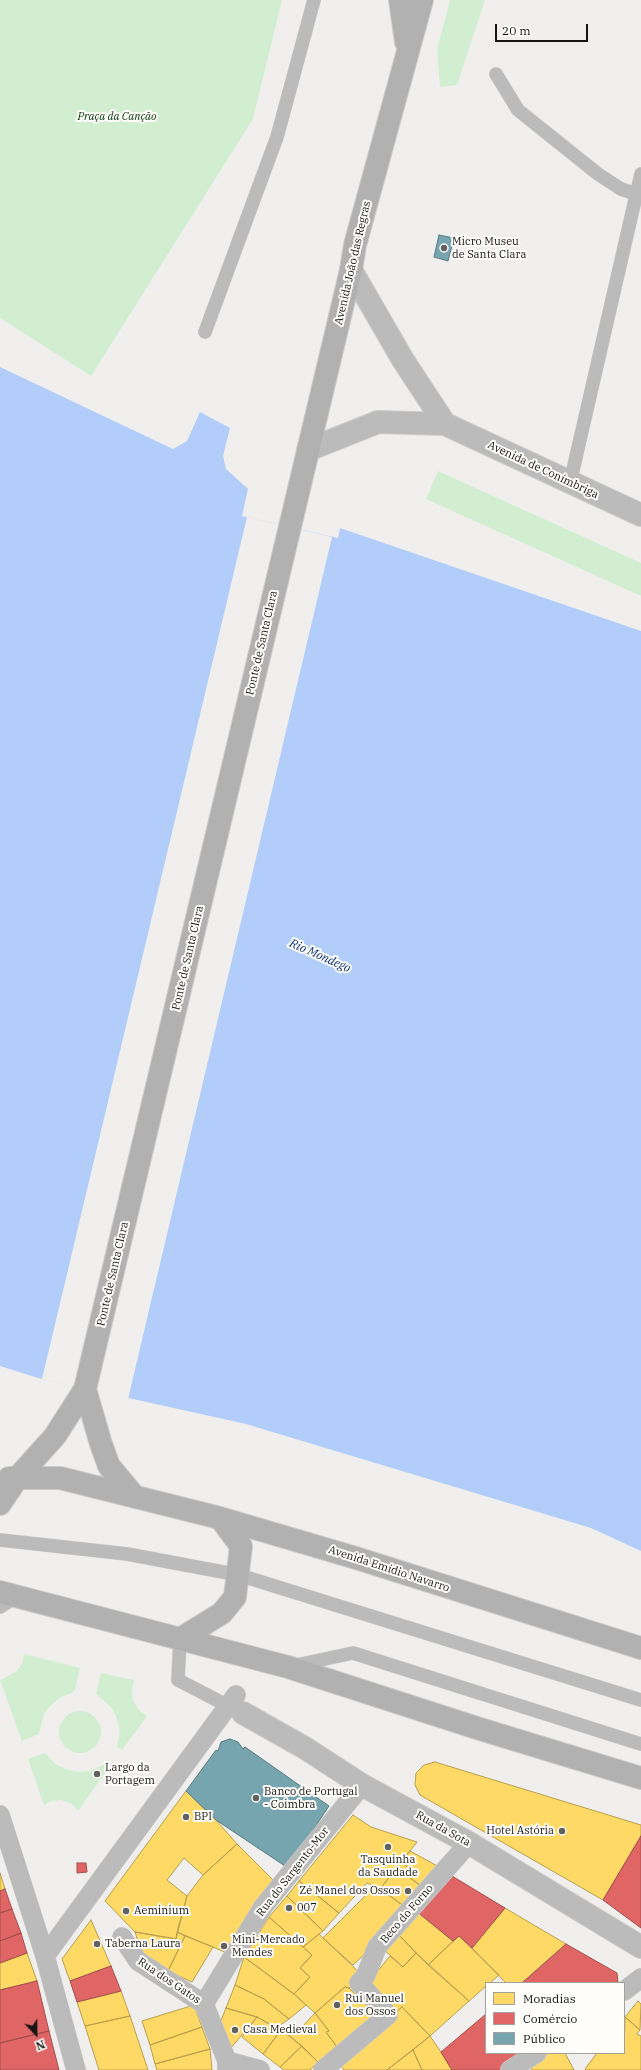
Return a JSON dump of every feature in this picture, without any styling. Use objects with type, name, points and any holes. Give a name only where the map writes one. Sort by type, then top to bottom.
[{"type":"main road","points":[[400,0],[407,50]]},
{"type":"main road","name":"Avenida João das Regras","points":[[290,527],[356,245],[407,50],[422,0]]},
{"type":"main road","name":"Ponte de Santa Clara","points":[[86,1389],[290,527]]},
{"type":"main road","points":[[0,1504],[9,1478],[55,1436],[86,1389]]},
{"type":"main road","points":[[86,1389],[101,1444],[109,1466],[135,1497]]},
{"type":"main road","name":"Avenida Emídio Navarro","points":[[9,1478],[60,1478],[220,1518],[341,1553],[641,1648]]},
{"type":"main road","points":[[180,1639],[222,1613],[235,1598],[239,1575],[241,1546],[220,1518]]},
{"type":"main road","points":[[0,1575],[5,1599],[69,1610],[267,1661],[480,1729],[641,1778]]},
{"type":"street","points":[[351,270],[403,360],[445,424]]},
{"type":"street","points":[[308,450],[378,422],[445,424]]},
{"type":"street","name":"Avenida de Conímbriga","points":[[445,424],[641,515]]},
{"type":"street","points":[[45,1956],[236,1704]]},
{"type":"street","name":"Rua da Sota","points":[[236,1704],[362,1785],[469,1843],[641,1947]]},
{"type":"street","name":"Rua do Sargento-Mor","points":[[204,2004],[263,1907],[362,1785]]},
{"type":"street","points":[[0,1815],[45,1956],[76,2070]]},
{"type":"street","name":"Beco do Forno","points":[[323,2070],[388,2015],[358,1984],[366,1975],[377,1947],[469,1843]]},
{"type":"street","name":"Rua dos Gatos","points":[[122,1936],[138,1961],[204,2004]]},
{"type":"street","points":[[625,1990],[641,1978]]},
{"type":"street","points":[[204,2004],[227,2066],[260,2070]]},
{"type":"street","points":[[510,2070],[535,2054]]},
{"type":"lane","points":[[205,332],[277,137],[314,0]]},
{"type":"lane","points":[[496,74],[518,110],[598,174],[621,189],[636,194]]},
{"type":"lane","points":[[570,483],[641,174]]},
{"type":"lane","points":[[0,1540],[127,1554],[239,1575],[641,1700]]},
{"type":"lane","points":[[180,1639],[178,1680],[236,1704]]},
{"type":"lane","points":[[288,1667],[353,1653],[641,1744]]},
{"type":"green space","name":"Praça da Canção","points":[[0,0],[282,0],[253,119],[91,376],[0,318]]},
{"type":"green space","points":[[450,0],[485,0],[457,85],[440,87],[437,49]]},
{"type":"green space","points":[[438,471],[641,563],[641,596],[426,499]]},
{"type":"green space","points":[[24,1654],[80,1668],[75,1690],[72,1693],[61,1697],[50,1706],[44,1714],[39,1734],[22,1741],[0,1680],[16,1672],[22,1664]]},
{"type":"green space","points":[[101,1673],[134,1680],[132,1690],[133,1701],[139,1710],[147,1716],[122,1750],[117,1747],[120,1731],[116,1716],[111,1707],[96,1694]]},
{"type":"green space","points":[[76,1711],[84,1711],[95,1717],[101,1728],[101,1736],[95,1747],[84,1753],[76,1753],[65,1747],[59,1736],[59,1728],[65,1717]]},
{"type":"green space","points":[[45,1753],[55,1764],[78,1772],[89,1771],[105,1764],[110,1766],[78,1811],[72,1804],[61,1800],[51,1801],[44,1805],[28,1759]]},
{"type":"water","name":"Rio Mondego","points":[[0,367],[173,449],[187,441],[200,412],[230,428],[223,456],[226,469],[248,489],[242,516],[338,538],[340,528],[641,631],[641,1551],[591,1528],[246,1424],[38,1378],[0,1366]]},
{"type":"pier","points":[[247,517],[332,537],[128,1399],[42,1379]]},
{"type":"building: Moradias","name":"Hotel Astória","points":[[435,1762],[641,1825],[641,1836],[603,1900],[420,1795],[415,1785],[416,1773],[424,1765]]},
{"type":"building: Moradias","points":[[186,1791],[216,1820],[237,1844],[203,1875],[184,1858],[167,1880],[187,1896],[176,1939],[135,1932],[105,1901]]},
{"type":"building: Moradias","points":[[353,1815],[371,1827],[417,1842],[380,1889],[367,1883],[339,1913],[299,1881]]},
{"type":"building: Moradias","points":[[237,1844],[276,1883],[227,1953],[177,1932],[187,1896],[203,1875]]},
{"type":"building: Moradias","points":[[410,1851],[441,1868],[425,1889],[409,1877],[413,1871],[401,1862]]},
{"type":"building: Moradias","points":[[401,1862],[413,1871],[409,1877],[425,1889],[408,1909],[380,1889]]},
{"type":"building: Moradias","points":[[0,1873],[5,1889],[0,1891]]},
{"type":"building: Moradias","points":[[299,1881],[339,1913],[323,1931],[287,1896]]},
{"type":"building: Moradias","points":[[374,1887],[380,1889],[408,1909],[381,1939],[353,1965],[323,1938]]},
{"type":"building: Moradias","points":[[287,1896],[323,1931],[303,1947],[269,1917]]},
{"type":"building: Moradias","points":[[505,1908],[566,1944],[523,1982],[505,1982],[472,1948]]},
{"type":"building: Moradias","points":[[415,1910],[453,1941],[428,1965],[396,1932]]},
{"type":"building: Moradias","points":[[269,1917],[312,1955],[300,1968],[310,1977],[294,1994],[244,1957]]},
{"type":"building: Moradias","points":[[91,1920],[111,1966],[70,1981],[62,1959]]},
{"type":"building: Moradias","points":[[135,1932],[176,1939],[177,1932],[185,1936],[168,1971],[144,1959]]},
{"type":"building: Moradias","points":[[396,1932],[416,1953],[403,1967],[382,1948]]},
{"type":"building: Moradias","points":[[319,1934],[362,1975],[349,1988],[345,1987],[315,2013],[294,1994],[310,1977],[300,1968],[312,1955],[303,1947]]},
{"type":"building: Moradias","points":[[185,1936],[213,1947],[192,1982],[168,1971]]},
{"type":"building: Moradias","points":[[459,1936],[499,1975],[491,1982],[485,1982],[485,1987],[469,2001],[428,1965]]},
{"type":"building: Moradias","points":[[27,1953],[37,1981],[0,1990],[0,1963]]},
{"type":"building: Moradias","points":[[416,1953],[469,2001],[430,2036],[402,2007],[396,2012],[368,1983],[390,1956],[403,1967]]},
{"type":"building: Moradias","points":[[244,1957],[294,1994],[306,2005],[289,2019],[264,1999],[235,1985]]},
{"type":"building: Moradias","points":[[235,1985],[264,1999],[289,2019],[276,2028],[257,2017],[226,2008]]},
{"type":"building: Moradias","points":[[345,1987],[349,1988],[380,2018],[337,2047],[326,2032],[329,2031],[315,2013]]},
{"type":"building: Moradias","points":[[121,1991],[130,2016],[85,2026],[77,2002]]},
{"type":"building: Moradias","points":[[638,2001],[641,2004],[640,2030],[625,2017]]},
{"type":"building: Moradias","points":[[194,2005],[202,2027],[150,2045],[142,2021]]},
{"type":"building: Moradias","points":[[402,2007],[430,2036],[387,2070],[344,2070],[338,2062]]},
{"type":"building: Moradias","name":"Casa Medieval","points":[[226,2008],[257,2017],[230,2049],[220,2023]]},
{"type":"building: Moradias","points":[[315,2013],[329,2031],[326,2032],[337,2047],[318,2062],[288,2034],[296,2025],[301,2028]]},
{"type":"building: Moradias","points":[[130,2016],[148,2070],[99,2070],[85,2026]]},
{"type":"building: Moradias","points":[[257,2017],[281,2030],[263,2054],[242,2037]]},
{"type":"building: Moradias","points":[[625,2017],[640,2030],[637,2034],[641,2036],[641,2070],[585,2069],[596,2054],[625,2054]]},
{"type":"building: Moradias","points":[[202,2027],[210,2049],[155,2064],[150,2045]]},
{"type":"building: Moradias","points":[[281,2030],[302,2046],[280,2067],[263,2054]]},
{"type":"building: Moradias","points":[[430,2036],[452,2070],[422,2070],[413,2050]]},
{"type":"building: Moradias","points":[[302,2046],[318,2062],[310,2070],[284,2070],[280,2067]]},
{"type":"building: Moradias","points":[[210,2049],[212,2070],[157,2070],[155,2064]]},
{"type":"building: Moradias","points":[[413,2050],[422,2070],[387,2070]]},
{"type":"building: Moradias","points":[[543,2054],[566,2054],[574,2070],[532,2070],[527,2063]]},
{"type":"building: Comércio","points":[[641,1836],[641,1928],[603,1900]]},
{"type":"building: Comércio","points":[[77,1863],[86,1863],[87,1872],[77,1873]]},
{"type":"building: Comércio","points":[[447,1873],[505,1908],[472,1948],[459,1936],[453,1941],[415,1910]]},
{"type":"building: Comércio","points":[[5,1889],[12,1909],[0,1913],[0,1891]]},
{"type":"building: Comércio","points":[[12,1909],[21,1933],[0,1941],[0,1913]]},
{"type":"building: Comércio","points":[[21,1933],[27,1953],[0,1963],[0,1941]]},
{"type":"building: Comércio","points":[[566,1944],[617,1973],[618,1982],[523,1982]]},
{"type":"building: Comércio","points":[[111,1966],[121,1991],[77,2002],[70,1981]]},
{"type":"building: Comércio","points":[[37,1981],[49,2031],[0,2043],[0,1990]]},
{"type":"building: Comércio","points":[[485,2015],[485,2054],[528,2054],[503,2070],[452,2070],[441,2052]]},
{"type":"building: Comércio","points":[[49,2031],[59,2070],[0,2070],[0,2043]]},
{"type":"building: Público","name":"Micro Museu de Santa Clara","points":[[439,235],[454,238],[448,261],[434,257]]},
{"type":"building: Público","name":"Banco de Portugal - Coimbra","points":[[230,1739],[238,1742],[243,1749],[245,1747],[329,1806],[288,1868],[216,1820],[186,1791],[216,1750],[218,1751],[221,1742]]},
{"type":"place","name":"Micro Museu de Santa Clara","points":[[444,248]]},
{"type":"place","name":"Largo da Portagem","points":[[97,1774]]},
{"type":"place","name":"Banco de Portugal - Coimbra","points":[[256,1798]]},
{"type":"place","name":"BPI","points":[[186,1817]]},
{"type":"place","name":"Hotel Astória","points":[[562,1831]]},
{"type":"place","name":"Tasquinha da Saudade","points":[[388,1847]]},
{"type":"place","name":"Zé Manel dos Ossos","points":[[408,1891]]},
{"type":"place","name":"007","points":[[289,1908]]},
{"type":"place","name":"Aeminium","points":[[126,1911]]},
{"type":"place","name":"Taberna Laura","points":[[97,1944]]},
{"type":"place","name":"Mini-Mercado Mendes","points":[[224,1946]]},
{"type":"place","name":"Rui Manuel dos Ossos","points":[[337,2005]]},
{"type":"place","name":"Casa Medieval","points":[[235,2030]]}]
